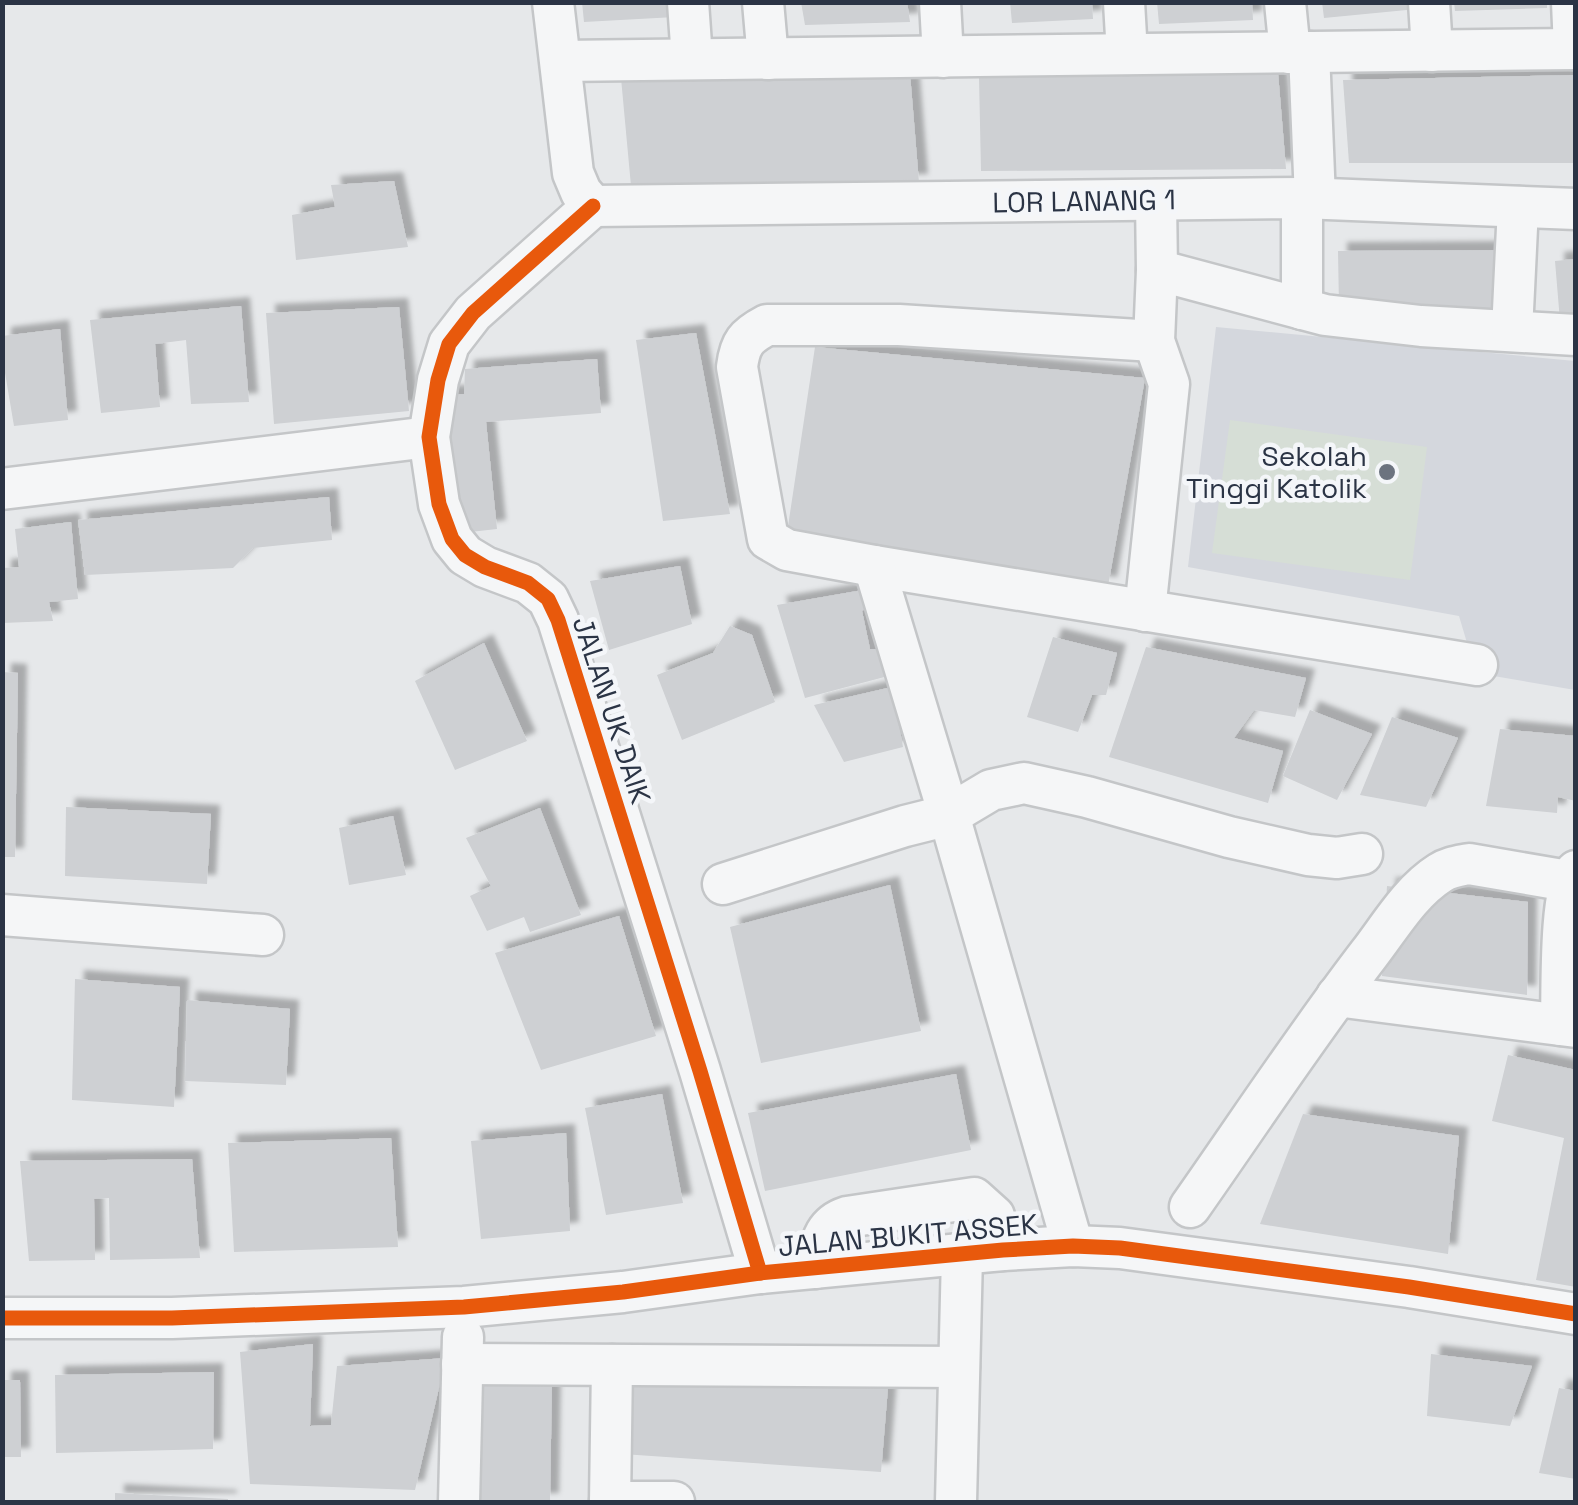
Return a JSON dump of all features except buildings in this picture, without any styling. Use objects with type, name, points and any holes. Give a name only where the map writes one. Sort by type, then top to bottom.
[{"type":"street","points":[[553,2],[572,173],[592,206]]},
{"type":"street","points":[[688,2],[692,59]]},
{"type":"street","points":[[763,2],[768,58]]},
{"type":"street","points":[[940,2],[943,56]]},
{"type":"street","points":[[1124,2],[1127,54]]},
{"type":"street","points":[[1285,2],[1299,52],[1309,198],[1302,309]]},
{"type":"street","points":[[1429,2],[1432,50]]},
{"type":"street","points":[[561,61],[1575,49],[1572,2]]},
{"type":"street","name":"LOR LANANG 1","points":[[592,206],[1309,198],[1576,209]]},
{"type":"street","points":[[1145,610],[1168,384],[1154,341],[1156,200]]},
{"type":"street","name":"JALAN UK DAIK","points":[[592,206],[486,300],[449,344],[438,380],[429,437],[438,504],[452,540],[465,555],[484,567],[528,583],[548,599],[558,620],[760,1272]]},
{"type":"street","points":[[1512,330],[1518,206]]},
{"type":"street","points":[[1157,270],[1325,315],[1421,326],[1576,335]]},
{"type":"street","points":[[1154,341],[899,325],[767,325],[750,334],[739,351],[737,367],[768,539],[788,550],[874,566],[1477,665]]},
{"type":"street","points":[[2,488],[429,437]]},
{"type":"street","points":[[874,566],[1073,1246]]},
{"type":"street","points":[[723,884],[905,826],[949,816],[991,790],[1024,783],[1308,856],[1338,858],[1362,854]]},
{"type":"street","points":[[1190,1208],[1336,996],[1408,903],[1440,874],[1470,864],[1572,876],[1568,1026],[1336,996]]},
{"type":"street","points":[[2,915],[263,935]]},
{"type":"street","points":[[815,1268],[822,1236],[836,1220],[974,1198],[994,1216],[1002,1250]]},
{"type":"street","name":"JALAN BUKIT ASSEK","points":[[2,1318],[172,1318],[464,1306],[623,1292],[760,1272],[1073,1246],[1120,1248],[1409,1286],[1576,1314]]},
{"type":"street","points":[[956,1502],[962,1255]]},
{"type":"street","points":[[458,1502],[464,1306]]},
{"type":"street","points":[[462,1364],[960,1367]]},
{"type":"street","points":[[612,1365],[610,1502],[674,1502]]},
{"type":"shaded area","name":"Sekolah Tinggi Katolik","points":[[1216,327],[1575,361],[1575,690],[1476,673],[1459,616],[1188,567]]},
{"type":"shaded area","points":[[1230,420],[1427,447],[1410,580],[1212,553]]},
{"type":"cycle path","points":[[593,206],[473,313],[449,344],[438,380],[429,437],[439,504],[452,539],[465,555],[528,583],[548,599],[558,620],[760,1273]]},
{"type":"cycle path","points":[[2,1318],[172,1318],[464,1307],[623,1292],[760,1273],[1073,1246],[1120,1248],[1409,1287],[1576,1314]]},
{"type":"place","name":"Sekolah Tinggi Katolik","points":[[1387,472]]}]
